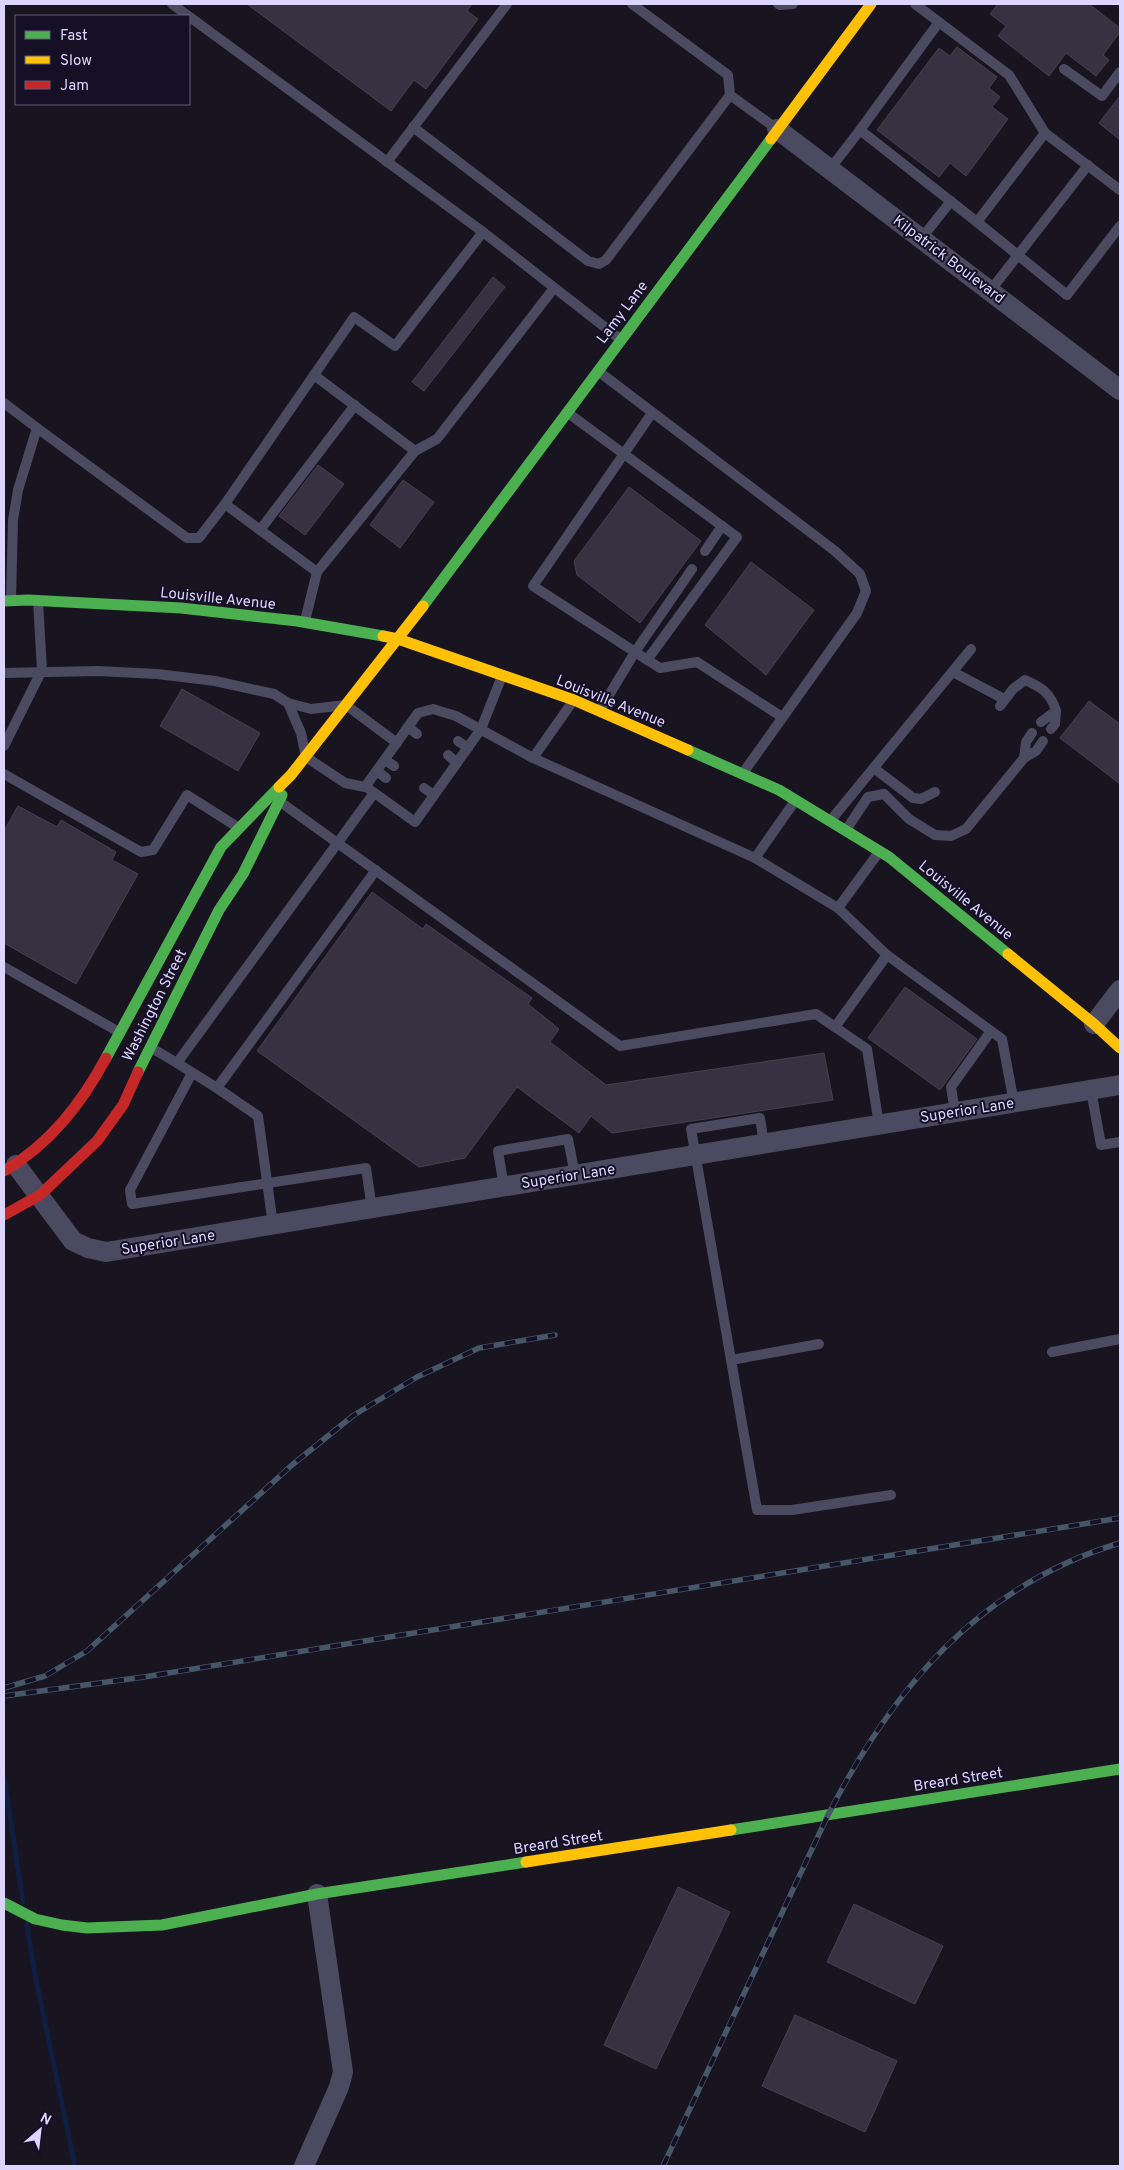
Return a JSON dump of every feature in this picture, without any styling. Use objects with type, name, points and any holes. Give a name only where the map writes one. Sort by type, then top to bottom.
[{"type":"street","name":"Lamy Lane","points":[[398,639],[871,4]]},
{"type":"street","name":"Kilpatrick Boulevard","points":[[777,129],[1120,390]]},
{"type":"street","name":"Louisville Avenue","points":[[7,601],[181,608],[304,622],[398,639],[574,700],[779,790],[880,851],[1094,1024],[1120,1048]]},
{"type":"street","name":"Washington Street","points":[[10,1168],[45,1141],[69,1117],[92,1086],[221,847],[291,775],[398,639]]},
{"type":"street","name":"Washington Street","points":[[4,1214],[40,1195],[97,1141],[123,1105],[149,1046],[219,910],[243,874],[291,775]]},
{"type":"street","points":[[1094,1024],[1120,990]]},
{"type":"street","points":[[120,1033],[149,1046]]},
{"type":"street","name":"Superior Lane","points":[[10,1168],[40,1195],[73,1241],[88,1248],[106,1252],[1120,1084]]},
{"type":"street","name":"Breard Street","points":[[4,1903],[36,1919],[87,1928],[162,1925],[318,1894],[1120,1768]]},
{"type":"street","points":[[304,2166],[339,2086],[342,2072],[318,1894]]},
{"type":"lane","points":[[172,4],[187,15]]},
{"type":"lane","points":[[387,162],[507,4]]},
{"type":"lane","points":[[413,127],[588,261],[599,264],[606,260],[730,95],[728,75],[632,4]]},
{"type":"lane","points":[[778,4],[793,4]]},
{"type":"lane","points":[[915,4],[1009,75],[1046,133],[1120,190]]},
{"type":"lane","points":[[190,17],[482,232],[621,339]]},
{"type":"lane","points":[[830,170],[939,22]]},
{"type":"lane","points":[[1064,69],[1102,96],[1120,72]]},
{"type":"lane","points":[[730,95],[777,129]]},
{"type":"lane","points":[[860,130],[1068,295],[1120,226]]},
{"type":"lane","points":[[977,222],[1046,133]]},
{"type":"lane","points":[[990,291],[1088,165]]},
{"type":"lane","points":[[922,239],[951,201]]},
{"type":"lane","points":[[4,403],[188,538],[199,538],[225,504],[354,317],[395,346],[482,232]]},
{"type":"lane","points":[[304,622],[317,572],[415,451],[437,439],[554,288]]},
{"type":"lane","points":[[597,371],[834,551],[860,574],[866,591],[856,612],[743,774]]},
{"type":"lane","points":[[314,375],[415,451]]},
{"type":"lane","points":[[260,530],[355,405]]},
{"type":"lane","points":[[567,412],[737,537],[647,660]]},
{"type":"lane","points":[[652,413],[626,454],[533,586],[660,668],[696,662],[782,717]]},
{"type":"lane","points":[[7,601],[13,520],[18,490],[37,428]]},
{"type":"lane","points":[[225,504],[317,572]]},
{"type":"lane","points":[[705,551],[722,526]]},
{"type":"lane","points":[[600,711],[635,652],[692,569]]},
{"type":"lane","points":[[4,746],[42,670],[38,601]]},
{"type":"lane","points":[[831,821],[971,649]]},
{"type":"lane","points":[[4,673],[42,670],[98,671],[215,681],[274,694],[288,703],[311,709],[346,706],[397,743]]},
{"type":"lane","points":[[953,672],[1002,703],[1013,689],[1025,680],[1042,687],[1053,700],[1056,711],[1055,724],[1052,729]]},
{"type":"lane","points":[[288,703],[301,733],[306,756],[345,783],[370,790],[415,822],[481,729],[502,675]]},
{"type":"lane","points":[[533,758],[574,700]]},
{"type":"lane","points":[[177,1063],[338,843],[370,790],[377,771],[418,713],[433,709],[456,716],[533,758],[756,858],[838,908],[887,955],[1002,1039],[1014,1102]]},
{"type":"lane","points":[[1041,722],[1056,711]]},
{"type":"lane","points":[[418,713],[428,720]]},
{"type":"lane","points":[[408,727],[418,734]]},
{"type":"lane","points":[[1024,758],[1026,742],[1032,733]]},
{"type":"lane","points":[[458,741],[468,748]]},
{"type":"lane","points":[[846,831],[868,797],[884,794],[909,819],[936,836],[951,836],[966,829],[1024,758],[1036,751],[1043,741]]},
{"type":"lane","points":[[448,756],[457,763]]},
{"type":"lane","points":[[385,760],[394,766]]},
{"type":"lane","points":[[875,769],[913,798],[921,799],[935,792]]},
{"type":"lane","points":[[377,771],[386,778]]},
{"type":"lane","points":[[4,774],[141,852],[153,850],[187,795],[239,828]]},
{"type":"lane","points":[[424,788],[434,795]]},
{"type":"lane","points":[[416,800],[426,806]]},
{"type":"lane","points":[[756,858],[796,800]]},
{"type":"lane","points":[[279,801],[620,1046],[816,1014],[867,1049],[879,1125]]},
{"type":"lane","points":[[838,908],[880,851]]},
{"type":"lane","points":[[217,1088],[376,870]]},
{"type":"lane","points":[[835,1027],[887,955]]},
{"type":"lane","points":[[4,967],[120,1033]]},
{"type":"lane","points":[[955,1112],[952,1086],[991,1031]]},
{"type":"lane","points":[[149,1046],[258,1116],[274,1225]]},
{"type":"lane","points":[[192,1073],[130,1190],[132,1204],[366,1168],[372,1208]]},
{"type":"lane","points":[[1091,1090],[1101,1145],[1120,1142]]},
{"type":"lane","points":[[504,1187],[498,1151],[568,1139],[575,1175]]},
{"type":"lane","points":[[694,1155],[757,1510],[792,1510],[891,1495]]},
{"type":"lane","points":[[1052,1352],[1120,1339]]},
{"type":"lane","points":[[731,1360],[819,1344]]},
{"type":"building","points":[[247,4],[472,4],[467,11],[478,19],[426,89],[414,80],[391,111]]},
{"type":"building","points":[[998,4],[1089,4],[1120,28],[1120,32],[1103,55],[1109,60],[1096,76],[1066,53],[1049,76],[998,36],[1006,26],[990,14]]},
{"type":"building","points":[[957,47],[997,77],[989,88],[1000,97],[992,107],[1008,119],[966,176],[950,163],[939,177],[877,130],[939,48],[950,56]]},
{"type":"building","points":[[1120,96],[1120,140],[1099,123]]},
{"type":"building","points":[[493,277],[505,287],[424,391],[412,382]]},
{"type":"building","points":[[318,465],[344,484],[305,535],[279,516]]},
{"type":"building","points":[[403,480],[434,502],[400,548],[370,525]]},
{"type":"building","points":[[629,487],[701,541],[640,623],[577,575],[574,561]]},
{"type":"building","points":[[751,562],[814,610],[766,675],[705,625]]},
{"type":"building","points":[[182,689],[260,733],[238,771],[160,726]]},
{"type":"building","points":[[1089,701],[1120,724],[1120,784],[1060,738]]},
{"type":"building","points":[[18,806],[57,827],[61,820],[116,852],[112,860],[138,874],[76,984],[4,943],[4,831]]},
{"type":"building","points":[[372,892],[423,929],[426,924],[532,998],[528,1004],[559,1029],[550,1042],[606,1085],[824,1053],[833,1100],[612,1133],[591,1116],[579,1133],[517,1087],[465,1158],[419,1167],[257,1051]]},
{"type":"building","points":[[905,987],[977,1039],[940,1090],[868,1038]]},
{"type":"building","points":[[678,1887],[730,1912],[656,2069],[604,2045]]},
{"type":"building","points":[[854,1904],[943,1946],[915,2004],[827,1962]]},
{"type":"building","points":[[795,2015],[897,2061],[865,2132],[762,2086]]},
{"type":"waterway","points":[[4,1776],[23,1902]]},
{"type":"waterway","points":[[27,1925],[34,1970],[75,2166]]},
{"type":"railway","points":[[4,1688],[45,1676],[87,1651],[292,1465],[354,1415],[417,1377],[479,1348],[555,1335]]},
{"type":"railway","points":[[4,1696],[144,1677],[1120,1518]]},
{"type":"railway","points":[[663,2166],[828,1815],[853,1769],[881,1725],[912,1684],[946,1647],[983,1614],[1024,1585],[1070,1562],[1120,1543]]},
{"type":"traffic: fast","points":[[423,606],[771,139]]},
{"type":"traffic: fast","points":[[4,601],[28,600],[181,608],[297,621],[383,636]]},
{"type":"traffic: fast","points":[[688,750],[779,790],[889,857],[1008,954]]},
{"type":"traffic: fast","points":[[106,1058],[221,847],[279,787]]},
{"type":"traffic: fast","points":[[138,1072],[219,910],[243,874],[282,795]]},
{"type":"traffic: fast","points":[[731,1830],[1120,1769]]},
{"type":"traffic: fast","points":[[4,1903],[35,1919],[62,1925],[87,1928],[162,1925],[317,1894],[526,1862]]},
{"type":"traffic: slow","points":[[771,139],[871,4]]},
{"type":"traffic: slow","points":[[279,787],[291,775],[423,606]]},
{"type":"traffic: slow","points":[[383,636],[398,639],[574,700],[688,750]]},
{"type":"traffic: slow","points":[[1008,954],[1094,1024],[1120,1048]]},
{"type":"traffic: slow","points":[[526,1862],[731,1830]]},
{"type":"traffic: jam","points":[[4,1171],[36,1148],[63,1122],[86,1091],[106,1058]]},
{"type":"traffic: jam","points":[[4,1215],[40,1195],[97,1141],[123,1105],[138,1072]]}]
